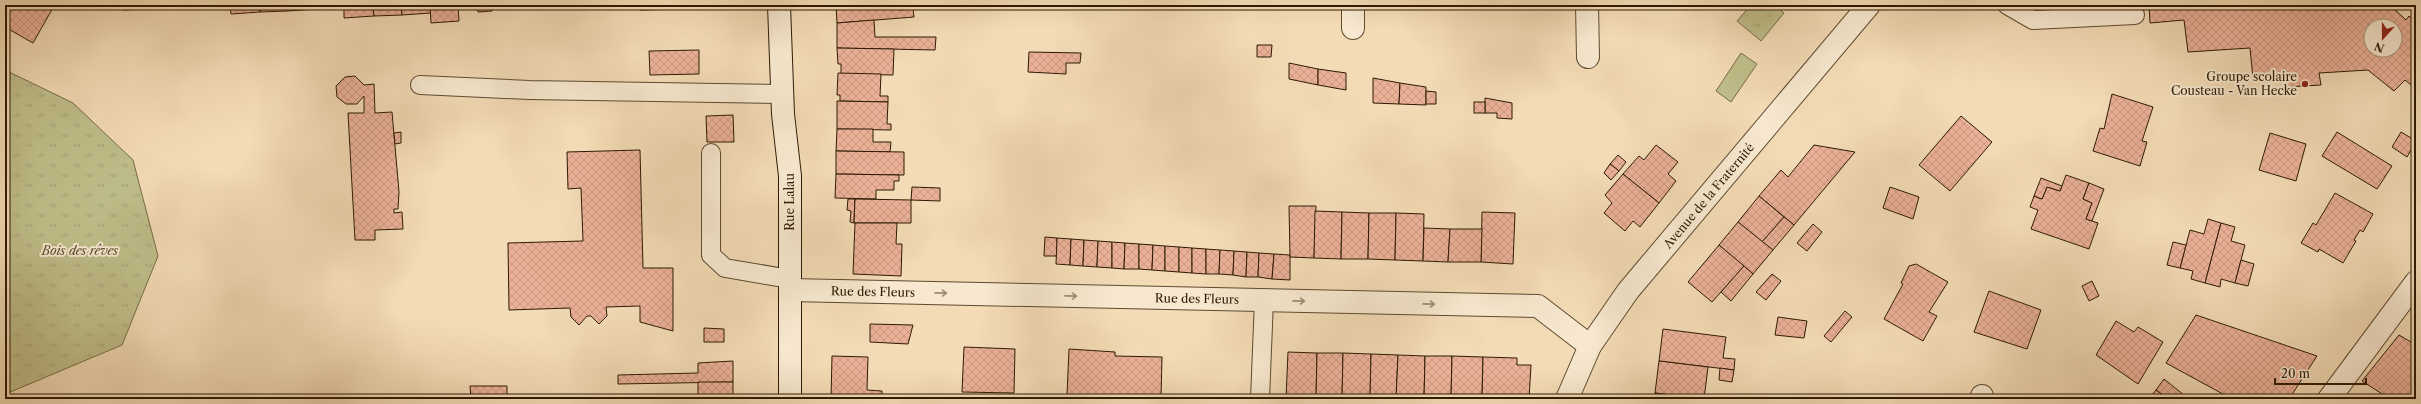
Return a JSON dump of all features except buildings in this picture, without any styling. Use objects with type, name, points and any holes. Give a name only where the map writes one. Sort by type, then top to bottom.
[{"type":"street","name":"Rue Lalau","points":[[779,5],[782,94],[790,176],[790,399]]},
{"type":"street","points":[[1353,5],[1353,28]]},
{"type":"street","points":[[1587,5],[1588,56]]},
{"type":"street","name":"Avenue de la Fraternité","points":[[1567,399],[1590,346],[1628,291],[1870,5]]},
{"type":"street","points":[[2329,399],[2416,282]]},
{"type":"street","name":"Rue des Fleurs","points":[[790,284],[1264,300],[1538,306],[1590,346]]},
{"type":"lane","points":[[2007,5],[2033,20],[2136,15]]},
{"type":"lane","points":[[420,85],[529,90],[782,94]]},
{"type":"lane","points":[[711,154],[711,255],[725,268],[790,284]]},
{"type":"lane","points":[[1260,399],[1264,300]]},
{"type":"green space","points":[[1751,5],[1774,5],[1784,13],[1761,41],[1737,21]]},
{"type":"green space","points":[[1741,53],[1757,64],[1731,102],[1716,91]]},
{"type":"green space","name":"Bois des rêves","points":[[5,70],[73,103],[133,160],[158,256],[122,345],[8,393],[5,381]]},
{"type":"place","name":"Groupe scolaire Cousteau - Van Hecke","points":[[2305,84]]}]
